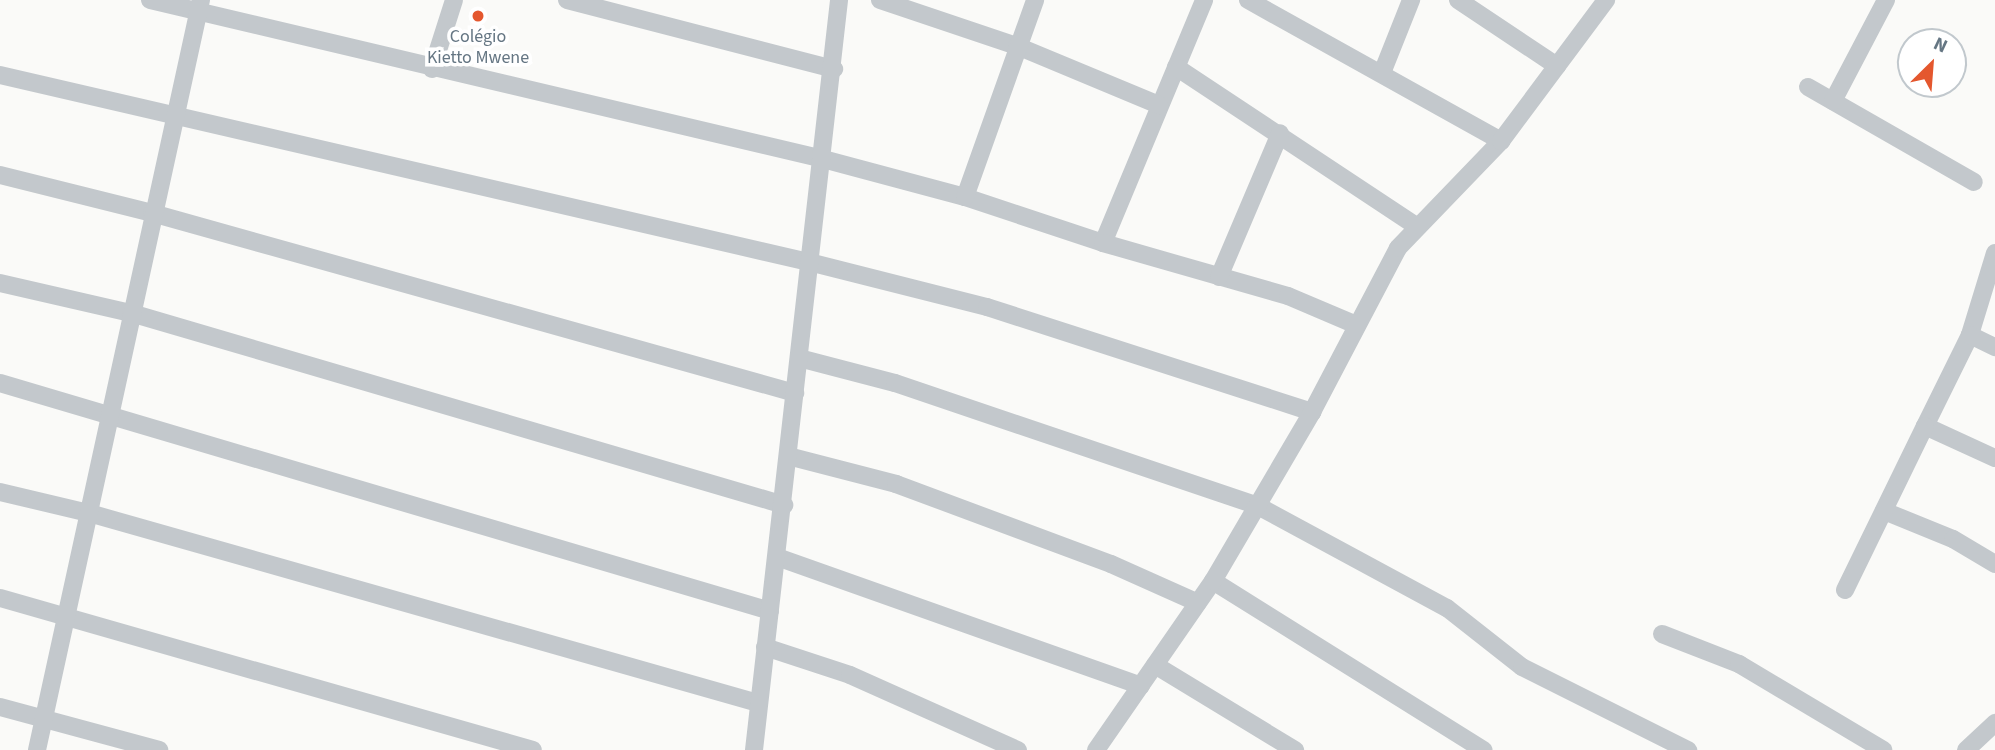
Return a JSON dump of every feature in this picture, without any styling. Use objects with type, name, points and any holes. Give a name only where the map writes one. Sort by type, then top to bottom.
[{"type":"street","points":[[150,0],[200,6],[432,69],[824,159],[965,197],[1103,243],[1288,296],[1354,324]]},
{"type":"street","points":[[432,69],[454,0]]},
{"type":"street","points":[[567,0],[834,69]]},
{"type":"street","points":[[754,750],[824,159],[839,0]]},
{"type":"street","points":[[880,0],[1017,46],[1159,105]]},
{"type":"street","points":[[965,197],[1035,0]]},
{"type":"street","points":[[1103,243],[1203,3],[1183,0]]},
{"type":"street","points":[[1248,0],[1501,141]]},
{"type":"street","points":[[1381,73],[1411,0]]},
{"type":"street","points":[[1458,0],[1557,66]]},
{"type":"street","points":[[1096,750],[1213,582],[1312,411],[1354,324],[1398,248],[1416,226],[1501,141],[1606,0]]},
{"type":"street","points":[[1833,101],[1886,0]]},
{"type":"street","points":[[37,750],[152,213],[200,6]]},
{"type":"street","points":[[1176,67],[1280,133],[1416,226]]},
{"type":"street","points":[[0,75],[173,118],[810,261],[987,307],[1312,411]]},
{"type":"street","points":[[1808,87],[1974,181]]},
{"type":"street","points":[[1219,277],[1280,133]]},
{"type":"street","points":[[0,175],[152,213],[795,393]]},
{"type":"street","points":[[1845,590],[1970,335],[1994,261]]},
{"type":"street","points":[[0,283],[131,313],[783,505]]},
{"type":"street","points":[[1970,335],[1995,347]]},
{"type":"street","points":[[799,358],[908,387],[1258,506],[1447,608],[1522,667],[1688,750]]},
{"type":"street","points":[[0,383],[769,611]]},
{"type":"street","points":[[1925,426],[1995,458]]},
{"type":"street","points":[[788,456],[896,484],[1111,564],[1198,603]]},
{"type":"street","points":[[0,492],[89,513],[758,703]]},
{"type":"street","points":[[1884,511],[1953,539],[1995,564]]},
{"type":"street","points":[[777,557],[1141,686]]},
{"type":"street","points":[[1213,582],[1483,750]]},
{"type":"street","points":[[0,598],[533,750]]},
{"type":"street","points":[[1662,634],[1739,664],[1883,750]]},
{"type":"street","points":[[765,648],[850,675],[1018,750]]},
{"type":"street","points":[[1156,665],[1295,750]]},
{"type":"street","points":[[0,707],[159,750]]},
{"type":"street","points":[[1966,750],[1995,723]]},
{"type":"place","name":"Colégio Kietto Mwene","points":[[478,16]]}]
